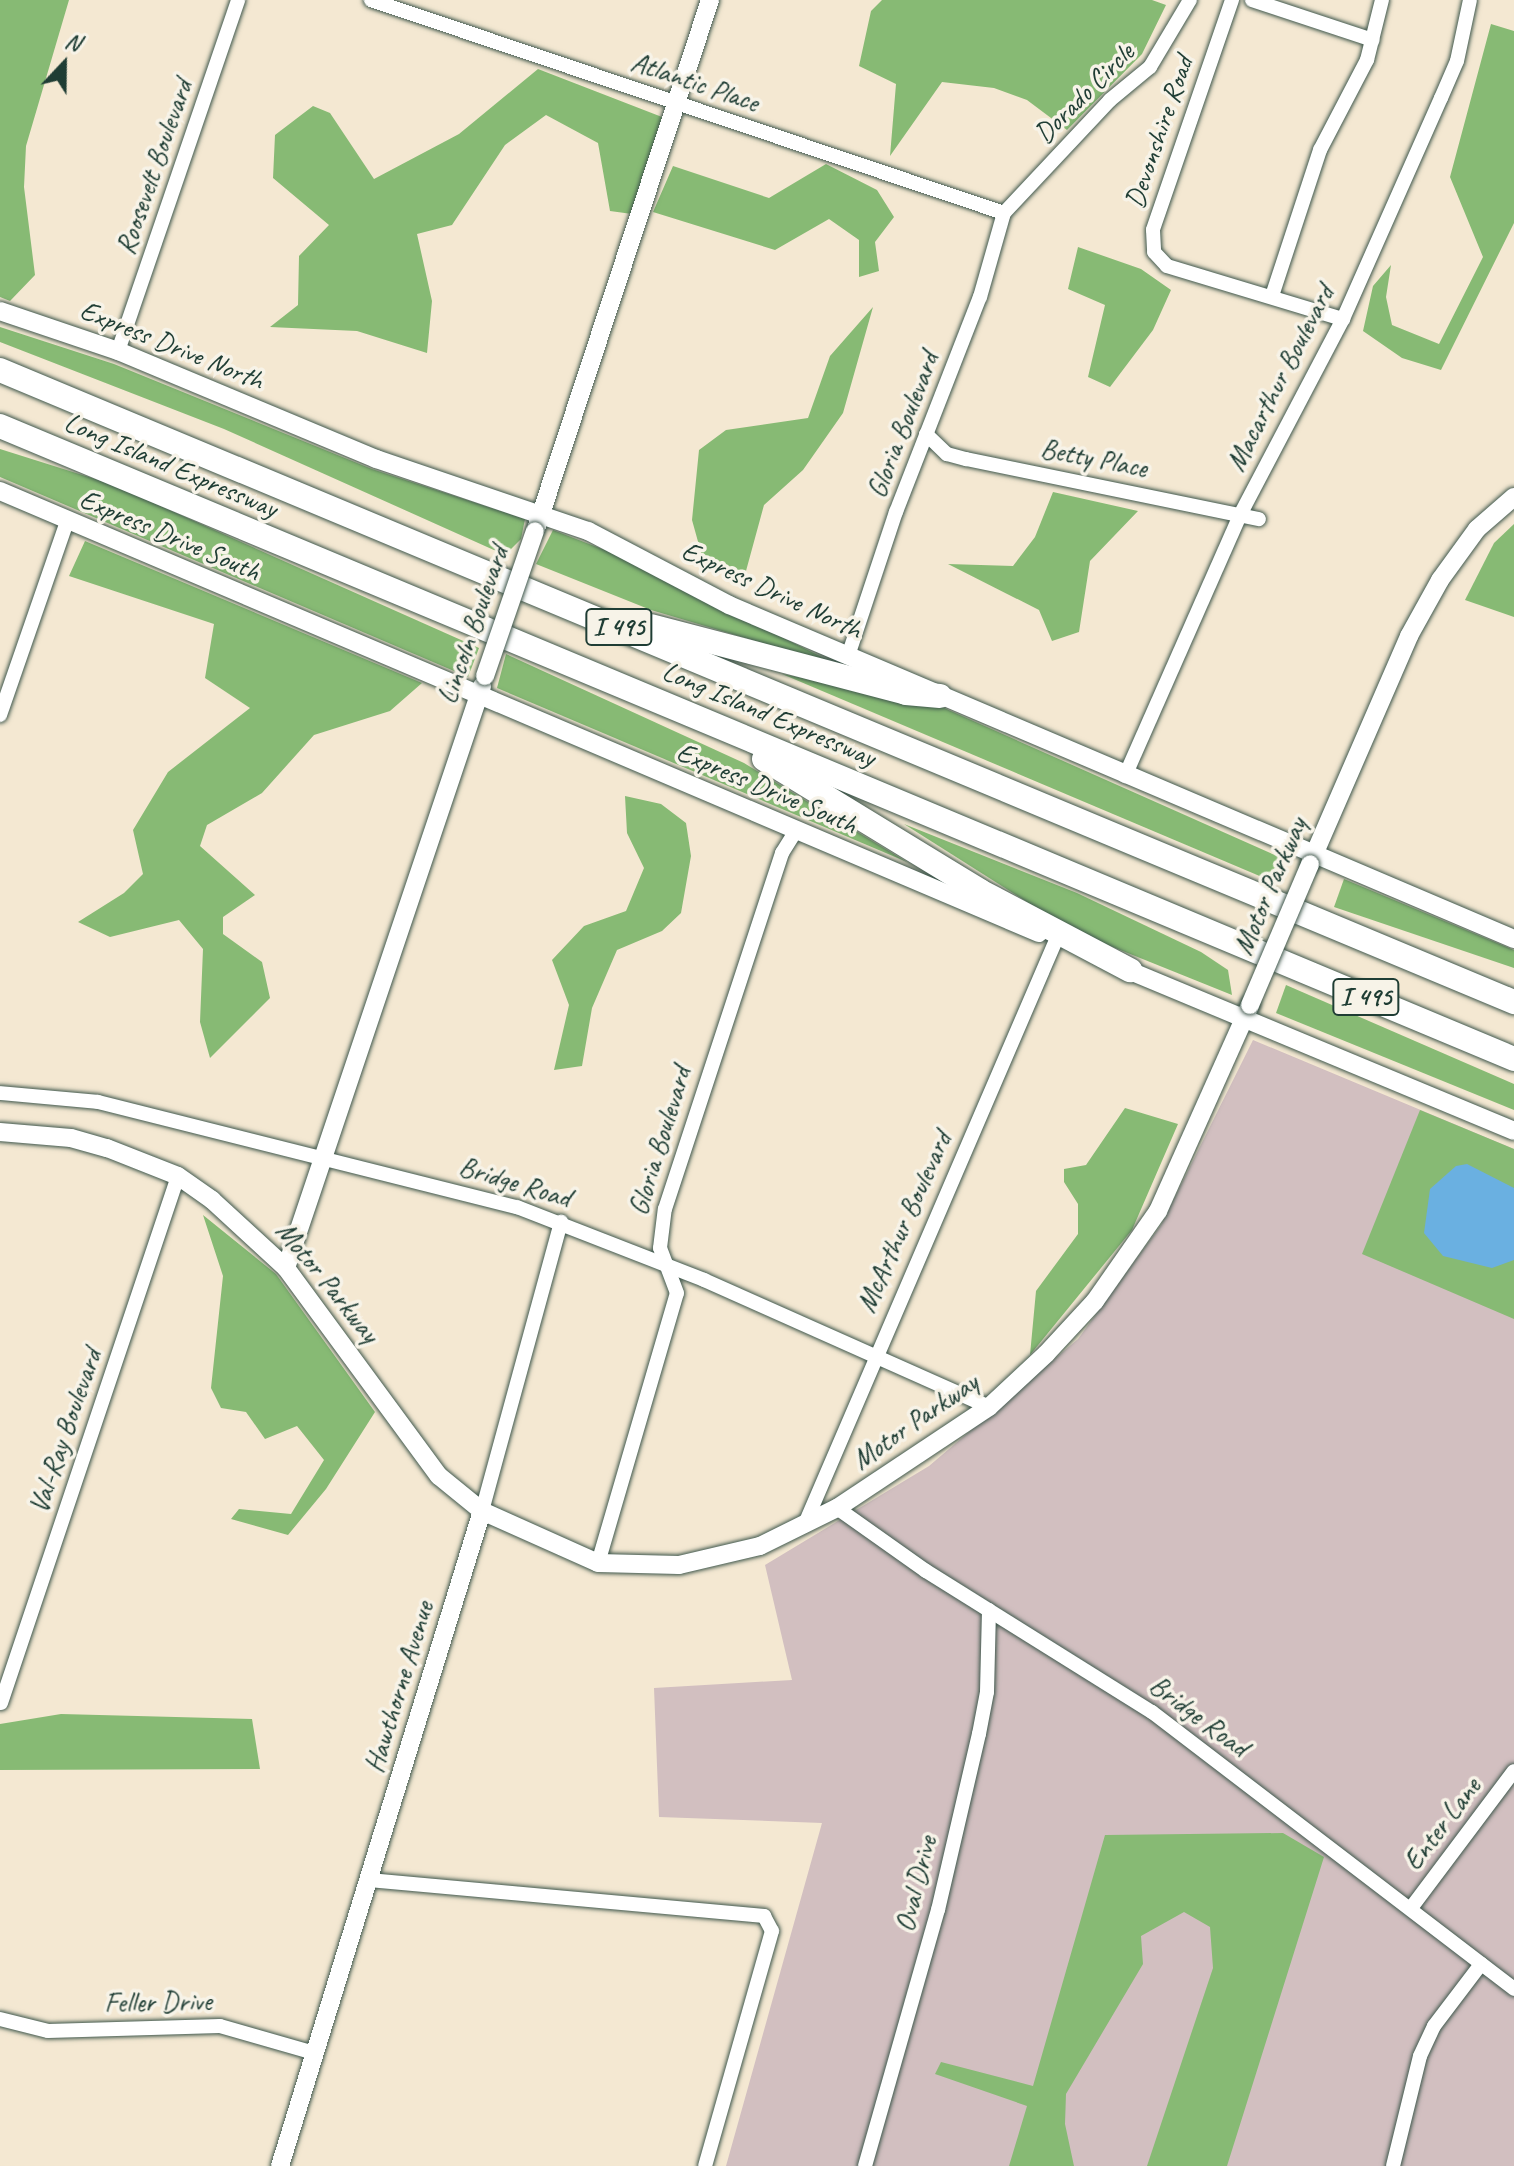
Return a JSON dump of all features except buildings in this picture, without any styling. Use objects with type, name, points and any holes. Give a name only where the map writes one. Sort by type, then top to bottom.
[{"type":"highway","name":"Long Island Expressway","points":[[0,370],[1514,1002]]},
{"type":"highway","name":"Long Island Expressway","points":[[0,426],[1514,1059]]},
{"type":"highway","points":[[468,563],[696,640],[906,693],[940,696]]},
{"type":"highway","points":[[598,675],[805,781],[980,891],[1130,970]]},
{"type":"main road","name":"Lincoln Boulevard","points":[[286,1268],[538,523],[710,0]]},
{"type":"main road","name":"Express Drive North","points":[[0,311],[118,351],[538,523],[588,531],[729,605],[1312,859],[1514,939]]},
{"type":"main road","name":"Express Drive South","points":[[0,491],[1056,940],[1247,1012],[1514,1131]]},
{"type":"main road","name":"Motor Parkway","points":[[0,1132],[71,1138],[178,1176],[241,1223],[286,1268],[439,1476],[482,1511],[598,1563],[679,1565],[760,1546],[837,1508],[989,1407],[1060,1340],[1128,1258],[1182,1162],[1409,636],[1440,580],[1477,529],[1514,497]]},
{"type":"main road","name":"Hawthorne Avenue","points":[[280,2166],[482,1511]]},
{"type":"street","name":"Roosevelt Boulevard","points":[[118,351],[238,0]]},
{"type":"street","name":"Atlantic Place","points":[[371,0],[1004,213]]},
{"type":"street","name":"Dorado Circle","points":[[1004,213],[1110,100],[1150,67],[1190,0]]},
{"type":"street","name":"Devonshire Road","points":[[1232,0],[1153,230],[1154,252],[1167,266],[1343,319]]},
{"type":"street","points":[[1252,0],[1373,40]]},
{"type":"street","points":[[1272,296],[1320,150],[1373,40],[1382,0]]},
{"type":"street","name":"Macarthur Boulevard","points":[[1125,776],[1240,515],[1343,319],[1457,61],[1470,0]]},
{"type":"street","name":"Gloria Boulevard","points":[[848,656],[926,434],[980,297],[1004,213]]},
{"type":"street","name":"Betty Place","points":[[926,434],[947,454],[966,459],[1259,519]]},
{"type":"street","points":[[0,715],[67,522]]},
{"type":"street","name":"Gloria Boulevard","points":[[598,1563],[677,1293],[659,1235],[665,1209],[782,853],[796,831]]},
{"type":"street","name":"McArthur Boulevard","points":[[804,1526],[875,1353],[1056,940]]},
{"type":"street","name":"Bridge Road","points":[[0,1093],[98,1102],[322,1156],[561,1222],[875,1353],[989,1407]]},
{"type":"street","name":"Val-Ray Boulevard","points":[[1,1703],[178,1176]]},
{"type":"street","name":"Hawthorne Avenue","points":[[482,1511],[561,1222]]},
{"type":"street","name":"Bridge Road","points":[[837,1508],[989,1610],[1152,1712],[1514,1989]]},
{"type":"street","name":"Oval Drive","points":[[865,2166],[938,1910],[979,1734],[987,1692],[989,1610]]},
{"type":"street","name":"Enter Lane","points":[[1411,1908],[1514,1771]]},
{"type":"street","points":[[369,1880],[764,1916],[772,1931],[705,2166]]},
{"type":"street","points":[[1393,2166],[1420,2056],[1434,2026],[1481,1964]]},
{"type":"street","name":"Feller Drive","points":[[0,2019],[48,2031],[220,2026],[314,2053]]},
{"type":"shaded area","points":[[1253,1040],[1514,1149],[1514,2166],[726,2166],[822,1823],[659,1817],[654,1688],[792,1680],[765,1565],[929,1466],[1078,1339],[1161,1225]]},
{"type":"green space","points":[[0,0],[69,0],[26,146],[24,187],[35,275],[10,301],[0,297]]},
{"type":"green space","points":[[882,0],[1152,0],[1166,5],[1142,54],[1067,130],[1027,100],[994,88],[942,82],[890,156],[896,84],[859,66],[871,11]]},
{"type":"green space","points":[[1491,24],[1514,31],[1514,223],[1441,370],[1402,358],[1363,331],[1373,286],[1391,265],[1386,297],[1392,325],[1439,344],[1483,257],[1450,177]]},
{"type":"green space","points":[[538,69],[662,117],[632,214],[610,211],[598,143],[546,115],[505,145],[452,225],[417,234],[432,301],[427,353],[357,331],[270,327],[298,305],[299,256],[329,225],[273,178],[275,135],[313,106],[330,113],[374,179],[459,134]]},
{"type":"green space","points":[[826,164],[877,190],[894,217],[875,242],[879,271],[859,277],[859,240],[829,219],[775,250],[653,212],[673,166],[769,198]]},
{"type":"green space","points":[[1078,247],[1141,269],[1171,290],[1153,330],[1110,387],[1088,377],[1105,305],[1068,289]]},
{"type":"green space","points":[[873,307],[843,413],[803,470],[764,505],[743,582],[702,556],[692,520],[699,450],[726,430],[808,418],[830,356]]},
{"type":"green space","points":[[0,327],[114,364],[372,469],[525,519],[521,539],[505,555],[224,429],[0,342]]},
{"type":"green space","points":[[0,449],[111,484],[479,648],[468,677],[0,477]]},
{"type":"green space","points":[[1053,492],[1138,511],[1090,561],[1079,632],[1052,641],[1039,610],[948,564],[1013,566],[1035,537]]},
{"type":"green space","points":[[1514,524],[1514,617],[1465,600],[1494,543]]},
{"type":"green space","points":[[553,530],[610,552],[840,666],[651,610],[536,564]]},
{"type":"green space","points":[[85,541],[422,683],[390,711],[314,735],[262,793],[207,825],[200,846],[255,895],[223,917],[223,934],[262,962],[270,998],[210,1058],[200,1022],[203,949],[179,920],[110,937],[78,922],[124,893],[143,874],[133,830],[168,772],[250,708],[205,678],[214,624],[69,576]]},
{"type":"green space","points":[[506,654],[744,763],[907,862],[497,688]]},
{"type":"green space","points":[[782,674],[933,703],[1286,860],[1274,882]]},
{"type":"green space","points":[[625,796],[661,804],[686,823],[691,856],[681,913],[662,931],[617,950],[592,1008],[582,1066],[554,1070],[569,1005],[552,960],[584,926],[626,911],[644,868],[627,833]]},
{"type":"green space","points":[[904,824],[1077,893],[1201,952],[1228,970],[1232,995],[1073,931]]},
{"type":"green space","points":[[1344,879],[1514,950],[1514,968],[1334,907]]},
{"type":"green space","points":[[1286,985],[1514,1084],[1514,1110],[1276,1013]]},
{"type":"green space","points":[[1125,1108],[1178,1124],[1132,1230],[1030,1355],[1036,1291],[1078,1234],[1078,1204],[1064,1182],[1064,1169],[1086,1165]]},
{"type":"green space","points":[[1420,1110],[1514,1149],[1514,1319],[1362,1254]]},
{"type":"green space","points":[[203,1215],[276,1274],[375,1412],[326,1489],[288,1535],[231,1519],[239,1509],[291,1514],[324,1460],[297,1426],[265,1439],[246,1412],[221,1408],[211,1388],[223,1276]]},
{"type":"green space","points":[[61,1714],[252,1719],[260,1769],[0,1770],[0,1724]]},
{"type":"green space","points":[[1283,1833],[1324,1857],[1227,2166],[1147,2166],[1213,1968],[1210,1927],[1184,1912],[1141,1936],[1143,1964],[1066,2094],[1065,2124],[1074,2166],[1009,2166],[1027,2106],[935,2074],[941,2062],[1033,2086],[1105,1835]]},
{"type":"water","points":[[1467,1164],[1514,1188],[1514,1260],[1492,1268],[1443,1256],[1424,1233],[1430,1189],[1456,1166]]}]
